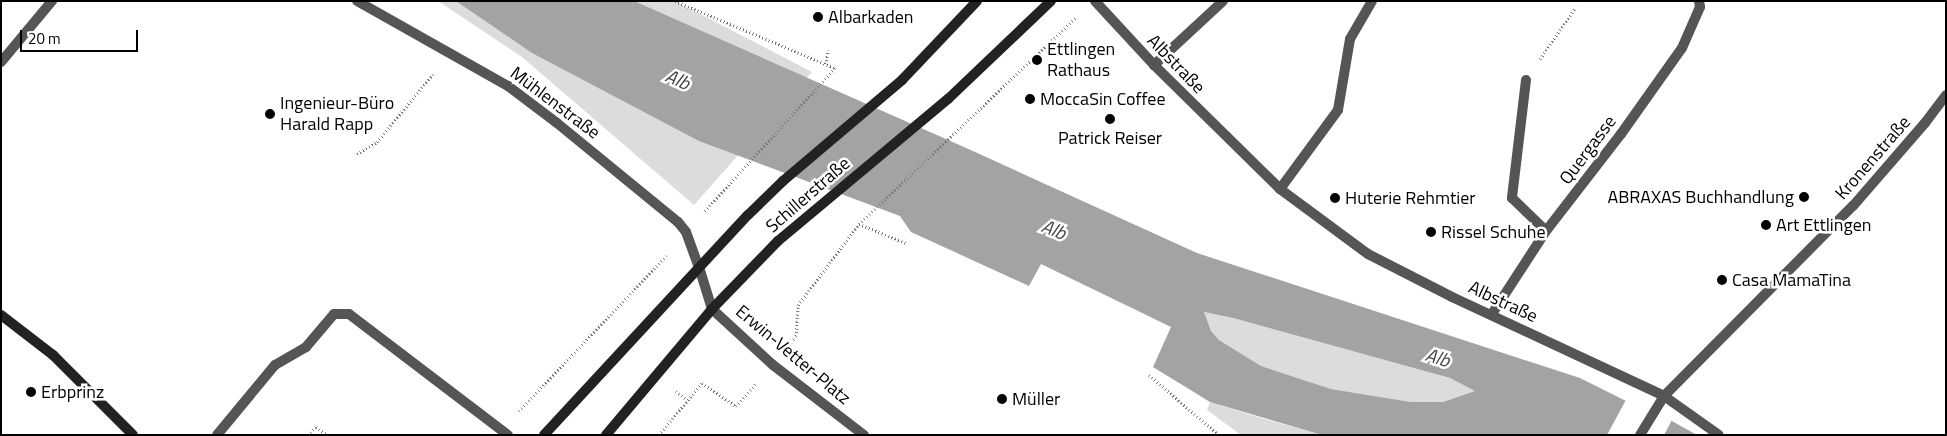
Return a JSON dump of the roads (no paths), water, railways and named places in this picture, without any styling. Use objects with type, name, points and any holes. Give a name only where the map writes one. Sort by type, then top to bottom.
[{"type":"main road","name":"Schillerstraße","points":[[544,435],[783,181],[902,80],[976,1]]},
{"type":"main road","name":"Schillerstraße","points":[[606,435],[712,308],[778,241],[948,99],[1051,1]]},
{"type":"main road","points":[[1,315],[53,356],[133,435]]},
{"type":"street","points":[[1,62],[52,1]]},
{"type":"street","name":"Mühlenstraße","points":[[356,1],[451,52],[508,86],[550,117],[678,222],[686,232],[700,268]]},
{"type":"street","name":"Albstraße","points":[[1095,1],[1154,65],[1280,189],[1368,254],[1664,396],[1719,435]]},
{"type":"street","points":[[1154,65],[1223,1]]},
{"type":"street","points":[[1280,189],[1338,110],[1350,39],[1372,1]]},
{"type":"street","name":"Quergasse","points":[[1492,314],[1546,231],[1620,134],[1682,48],[1700,7],[1699,1]]},
{"type":"street","points":[[1526,80],[1512,198],[1546,231]]},
{"type":"street","name":"Kronenstraße","points":[[1640,435],[1664,396],[1853,206],[1925,123],[1946,95]]},
{"type":"street","name":"Erwin-Vetter-Platz","points":[[700,268],[712,308],[773,365],[864,435]]},
{"type":"street","points":[[217,435],[275,365],[306,347],[334,314],[349,314],[504,432]]},
{"type":"water","name":"Alb","points":[[456,1],[634,1],[964,147],[1197,253],[1580,378],[1624,400],[1654,411],[1697,435],[1322,435],[1210,402],[1153,367],[1171,327],[1041,264],[1029,286],[911,232],[900,216],[699,141],[532,53]],"holes":[[[1204,312],[1233,318],[1450,378],[1475,391],[1443,402],[1411,402],[1331,389],[1261,366],[1219,340],[1211,331]]]},
{"type":"place","name":"Albarkaden","points":[[818,17]]},
{"type":"place","name":"Ettlingen Rathaus","points":[[1037,60]]},
{"type":"place","name":"MoccaSin Coffee","points":[[1030,99]]},
{"type":"place","name":"Ingenieur-Büro Harald Rapp","points":[[270,114]]},
{"type":"place","name":"Patrick Reiser","points":[[1110,119]]},
{"type":"place","name":"ABRAXAS Buchhandlung","points":[[1804,197]]},
{"type":"place","name":"Huterie Rehmtier","points":[[1335,198]]},
{"type":"place","name":"Art Ettlingen","points":[[1766,225]]},
{"type":"place","name":"Rissel Schuhe","points":[[1431,232]]},
{"type":"place","name":"Casa MamaTina","points":[[1722,280]]},
{"type":"place","name":"Erbprinz","points":[[31,392]]},
{"type":"place","name":"Müller","points":[[1002,399]]}]
